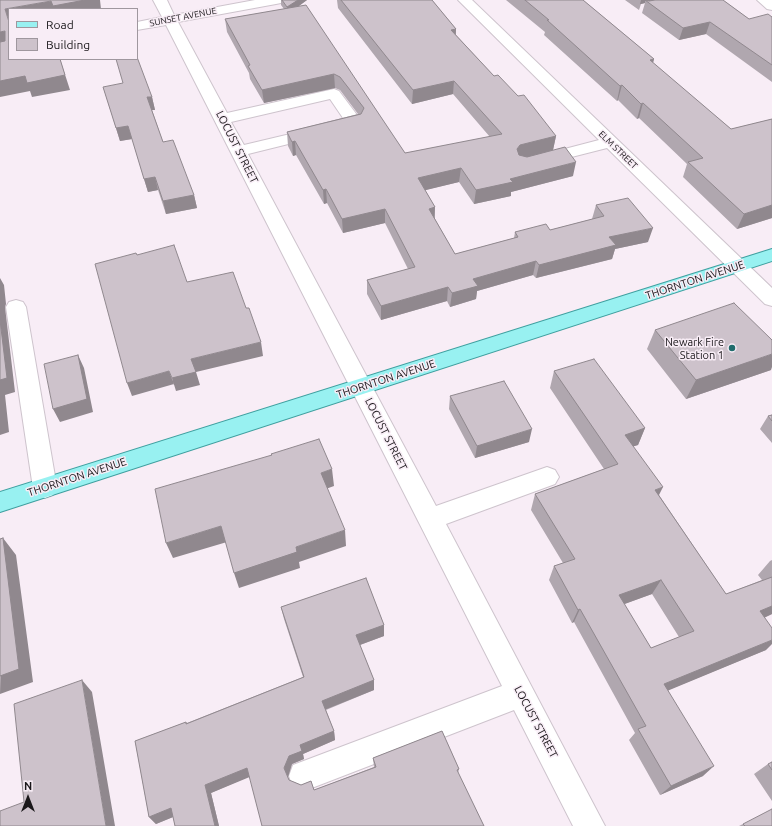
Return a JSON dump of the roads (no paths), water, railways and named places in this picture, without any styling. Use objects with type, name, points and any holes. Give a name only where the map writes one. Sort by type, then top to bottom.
[{"type":"main road","name":"THORNTON AVENUE","points":[[0,502],[772,256]]},
{"type":"street","name":"LOCUST STREET","points":[[160,0],[590,826]]},
{"type":"street","name":"SUNSET AVENUE","points":[[138,26],[276,0]]},
{"type":"street","name":"ELM STREET","points":[[465,0],[772,299]]},
{"type":"street","points":[[764,0],[772,6]]},
{"type":"street","points":[[222,119],[334,94],[355,123],[239,151]]},
{"type":"street","points":[[524,164],[610,142]]},
{"type":"street","points":[[16,307],[45,488]]},
{"type":"street","points":[[430,519],[547,477]]},
{"type":"street","points":[[304,776],[521,693]]},
{"type":"place","name":"Newark Fire Station 1","points":[[732,348]]}]
